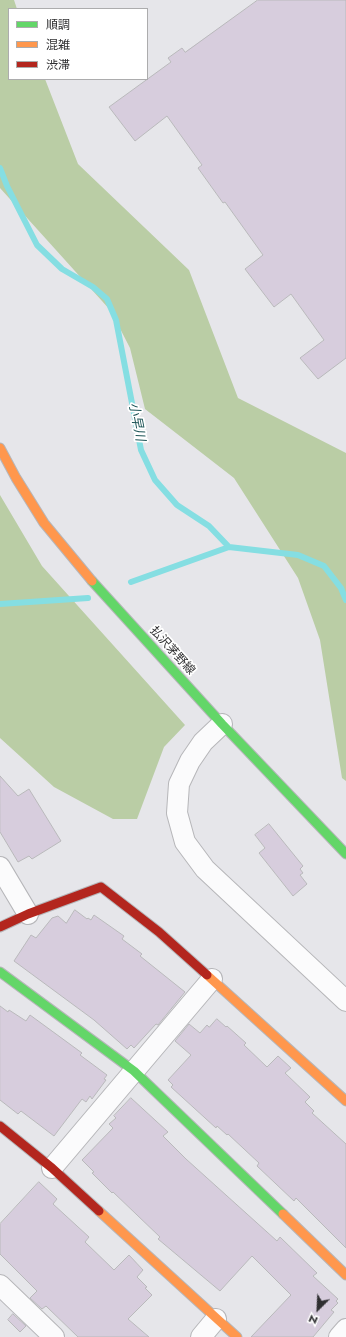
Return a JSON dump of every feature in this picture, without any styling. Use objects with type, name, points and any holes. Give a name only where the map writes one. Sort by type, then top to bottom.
[{"type":"street","name":"払沢茅野線","points":[[0,448],[16,478],[44,523],[77,564],[222,724],[346,854]]},
{"type":"street","points":[[222,724],[203,742],[190,761],[179,784],[177,813],[185,842],[205,869],[346,1001]]},
{"type":"street","points":[[0,867],[28,914]]},
{"type":"street","points":[[0,927],[28,914],[101,887],[159,932],[346,1101]]},
{"type":"street","points":[[0,972],[134,1071],[346,1275]]},
{"type":"street","points":[[52,1168],[212,979]]},
{"type":"street","points":[[0,1126],[52,1168],[237,1337]]},
{"type":"street","points":[[0,1286],[54,1337]]},
{"type":"street","points":[[201,1337],[216,1319]]},
{"type":"street","points":[[339,1337],[346,1329]]},
{"type":"green space","points":[[0,0],[14,0],[17,8],[8,8],[8,80],[45,80],[78,164],[189,270],[238,398],[346,453],[346,781],[342,778],[320,640],[298,578],[234,478],[145,409],[130,348],[111,311],[0,188]]},
{"type":"green space","points":[[0,495],[42,566],[185,725],[164,747],[137,819],[113,819],[54,787],[0,738]]},
{"type":"building","points":[[258,0],[346,0],[346,358],[318,379],[300,358],[324,340],[291,294],[274,307],[245,269],[263,255],[225,202],[223,203],[198,168],[202,165],[167,116],[135,141],[109,107],[171,62],[168,58],[182,48],[185,52]]},
{"type":"building","points":[[0,776],[18,796],[29,789],[61,841],[32,859],[29,856],[18,862],[0,832]]},
{"type":"building","points":[[269,824],[303,866],[300,869],[303,873],[300,875],[307,884],[293,896],[259,853],[265,848],[255,835]]},
{"type":"building","points":[[75,910],[87,919],[88,918],[91,920],[94,915],[124,936],[122,939],[142,954],[140,956],[185,992],[158,1025],[156,1024],[134,1048],[131,1045],[127,1049],[94,1020],[14,961],[31,935],[36,938],[52,918],[58,916],[66,923]]},
{"type":"building","points":[[0,1006],[26,1021],[30,1015],[82,1053],[80,1055],[107,1075],[104,1079],[106,1080],[92,1099],[90,1096],[86,1102],[82,1099],[54,1136],[21,1111],[18,1114],[0,1100]]},
{"type":"building","points":[[217,1019],[246,1043],[244,1045],[267,1067],[278,1056],[291,1068],[285,1073],[310,1097],[305,1102],[314,1111],[312,1113],[346,1144],[346,1248],[296,1198],[294,1201],[257,1166],[259,1163],[228,1134],[227,1135],[217,1126],[216,1128],[171,1087],[173,1085],[168,1080],[191,1055],[175,1041],[189,1024],[200,1033],[207,1025],[209,1027]]},
{"type":"building","points":[[131,1098],[168,1132],[163,1136],[186,1159],[277,1241],[280,1237],[317,1273],[313,1276],[338,1299],[336,1301],[338,1303],[331,1310],[334,1312],[313,1337],[251,1337],[291,1295],[252,1256],[220,1291],[158,1239],[160,1237],[113,1192],[112,1193],[92,1173],[94,1172],[82,1160],[113,1128],[109,1124],[116,1118],[114,1116]]},
{"type":"building","points":[[39,1182],[57,1199],[53,1204],[89,1237],[85,1242],[114,1270],[129,1255],[143,1270],[137,1277],[147,1287],[145,1288],[152,1295],[128,1319],[149,1337],[78,1337],[46,1306],[42,1309],[30,1298],[37,1291],[0,1254],[0,1224]]},
{"type":"building","points":[[13,1314],[26,1326],[20,1332],[8,1320]]},
{"type":"waterway","name":"小早川","points":[[0,168],[7,186],[37,245],[62,269],[93,287],[107,299],[116,320],[141,450],[155,480],[177,505],[209,526],[229,547],[298,555],[324,566],[341,588],[346,600]]},
{"type":"waterway","points":[[131,582],[229,547]]},
{"type":"waterway","points":[[0,604],[88,598]]},
{"type":"traffic: fast","points":[[92,581],[222,724],[346,854]]},
{"type":"traffic: fast","points":[[0,972],[134,1071],[283,1214]]},
{"type":"traffic: slow","points":[[0,448],[16,478],[44,523],[92,581]]},
{"type":"traffic: slow","points":[[207,975],[346,1101]]},
{"type":"traffic: slow","points":[[99,1211],[237,1337]]},
{"type":"traffic: slow","points":[[283,1214],[346,1275]]},
{"type":"traffic: jam","points":[[0,927],[28,914],[101,887],[159,932],[207,975]]},
{"type":"traffic: jam","points":[[0,1126],[52,1168],[99,1211]]}]
